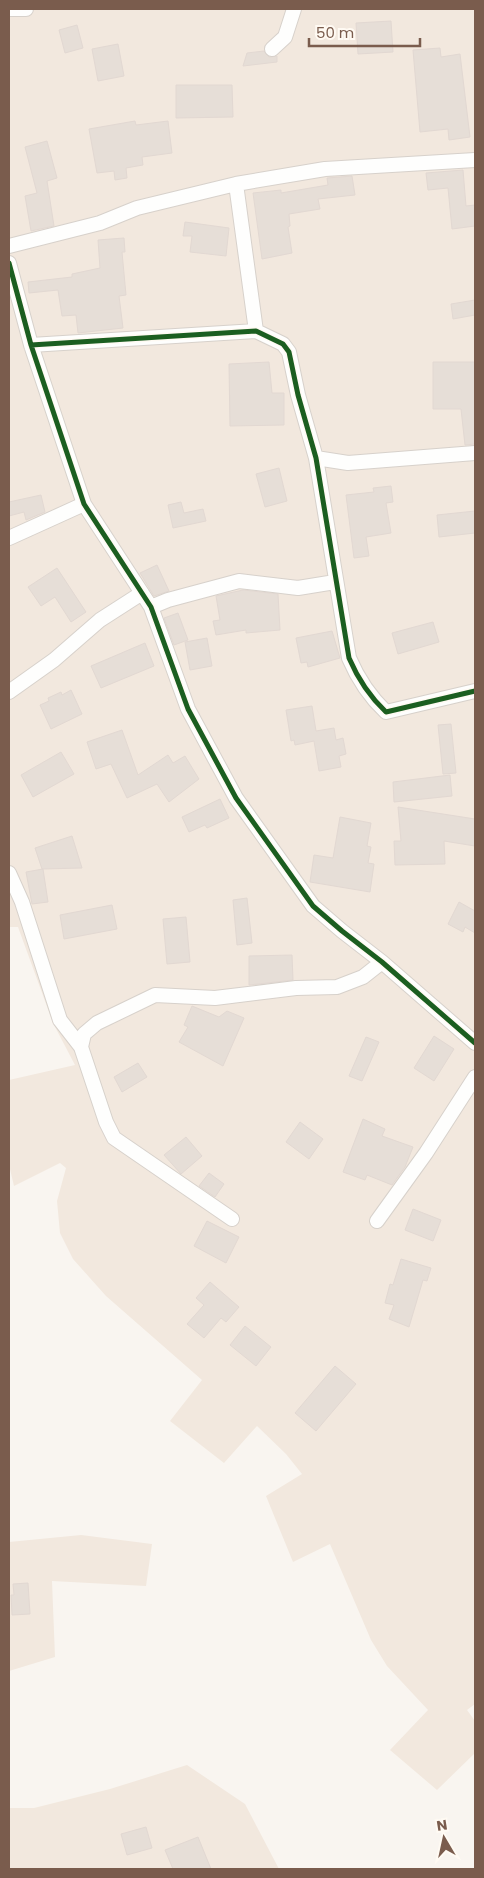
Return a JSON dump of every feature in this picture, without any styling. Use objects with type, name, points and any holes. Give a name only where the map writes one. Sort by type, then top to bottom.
[{"type":"street","points":[[9,9],[26,9]]},
{"type":"street","points":[[272,49],[285,37],[294,9]]},
{"type":"street","points":[[9,246],[100,223],[137,208],[236,184],[325,169],[475,160]]},
{"type":"street","points":[[236,184],[256,331]]},
{"type":"street","points":[[9,263],[31,345],[74,480],[84,504],[150,607],[188,709],[236,798],[313,906],[474,1040]]},
{"type":"street","points":[[31,345],[256,331],[273,337],[283,344],[289,352],[298,395],[316,458],[348,658],[366,691],[386,712],[475,691]]},
{"type":"street","points":[[316,458],[348,463],[475,453]]},
{"type":"street","points":[[9,538],[84,504]]},
{"type":"street","points":[[150,607],[168,600],[239,581],[298,588],[335,582]]},
{"type":"street","points":[[9,692],[54,660],[100,620],[142,593]]},
{"type":"street","points":[[9,873],[22,902],[60,1020],[81,1047],[106,1122],[114,1138],[232,1219]]},
{"type":"street","points":[[81,1047],[84,1034],[97,1023],[155,995],[216,998],[296,988],[337,987],[363,977],[382,962]]},
{"type":"street","points":[[377,1221],[426,1153],[475,1077]]},
{"type":"shaded area","points":[[9,9],[475,9],[475,1704],[467,1710],[475,1721],[475,1753],[437,1790],[390,1750],[428,1710],[387,1666],[371,1640],[330,1544],[293,1562],[266,1496],[302,1474],[286,1454],[257,1426],[224,1463],[170,1421],[202,1380],[106,1296],[73,1259],[60,1233],[57,1201],[66,1168],[60,1163],[14,1186],[9,1165],[9,1080],[75,1065],[53,1023],[18,927],[9,927]]},
{"type":"shaded area","points":[[81,1535],[152,1544],[146,1586],[52,1581],[55,1657],[9,1671],[9,1542]]},
{"type":"shaded area","points":[[187,1765],[245,1804],[279,1869],[9,1869],[9,1808],[34,1808],[110,1789]]},
{"type":"building","points":[[391,21],[393,52],[358,54],[356,23]]},
{"type":"building","points":[[77,25],[83,48],[65,53],[59,30]]},
{"type":"building","points":[[118,44],[124,76],[98,81],[92,49]]},
{"type":"building","points":[[440,48],[441,57],[460,54],[470,137],[449,140],[448,129],[420,132],[413,50]]},
{"type":"building","points":[[264,51],[269,57],[277,56],[277,62],[243,66],[247,53]]},
{"type":"building","points":[[176,85],[232,85],[233,117],[176,118]]},
{"type":"building","points":[[135,121],[136,125],[168,121],[172,153],[142,157],[143,165],[126,168],[127,178],[115,180],[114,171],[97,173],[89,129]]},
{"type":"building","points":[[47,141],[57,178],[47,181],[54,226],[31,231],[25,196],[37,193],[25,147]]},
{"type":"building","points":[[463,170],[466,206],[475,205],[475,226],[452,229],[448,188],[428,190],[426,173]]},
{"type":"building","points":[[352,176],[355,195],[318,199],[320,209],[289,214],[290,226],[288,227],[292,253],[262,259],[253,193],[281,190],[281,193],[328,185],[327,178]]},
{"type":"building","points":[[185,222],[229,228],[226,256],[190,252],[192,236],[183,236]]},
{"type":"building","points":[[124,238],[125,252],[122,252],[126,295],[119,296],[123,328],[78,333],[76,315],[62,316],[58,290],[29,293],[28,282],[72,277],[72,274],[100,268],[98,240]]},
{"type":"building","points":[[475,300],[475,315],[453,319],[451,304]]},
{"type":"building","points":[[269,362],[272,393],[284,393],[284,425],[230,426],[229,364]]},
{"type":"building","points":[[433,362],[475,362],[475,444],[465,445],[461,409],[433,409]]},
{"type":"building","points":[[279,468],[287,501],[265,507],[256,474]]},
{"type":"building","points":[[391,486],[393,502],[386,503],[391,533],[366,537],[369,556],[354,558],[346,495],[374,492],[373,488]]},
{"type":"building","points":[[41,495],[45,512],[26,520],[24,512],[9,516],[9,502]]},
{"type":"building","points":[[181,502],[184,513],[203,509],[206,521],[173,528],[168,505]]},
{"type":"building","points":[[475,511],[475,533],[439,537],[437,515]]},
{"type":"building","points":[[157,565],[169,591],[154,596],[140,573]]},
{"type":"building","points":[[57,568],[86,612],[71,622],[55,597],[41,606],[28,587]]},
{"type":"building","points":[[243,590],[278,594],[280,630],[246,633],[246,630],[216,635],[213,621],[220,620],[216,596]]},
{"type":"building","points":[[178,613],[188,640],[174,645],[164,618]]},
{"type":"building","points":[[433,622],[439,642],[398,654],[392,633]]},
{"type":"building","points":[[332,631],[340,658],[308,667],[307,662],[301,663],[296,638]]},
{"type":"building","points":[[207,638],[212,666],[190,670],[185,642]]},
{"type":"building","points":[[145,643],[154,666],[101,688],[91,666]]},
{"type":"building","points":[[71,690],[82,714],[51,729],[40,705],[49,701],[48,698],[61,692],[62,695]]},
{"type":"building","points":[[312,706],[316,731],[334,728],[336,740],[343,738],[346,754],[339,756],[341,767],[319,771],[314,741],[295,745],[294,740],[291,741],[286,710]]},
{"type":"building","points":[[451,724],[456,773],[443,774],[438,725]]},
{"type":"building","points":[[122,730],[138,775],[168,755],[173,763],[185,756],[199,779],[169,802],[157,784],[127,798],[111,764],[96,769],[87,742]]},
{"type":"building","points":[[61,752],[74,774],[33,797],[21,775]]},
{"type":"building","points":[[450,775],[452,796],[394,802],[393,782]]},
{"type":"building","points":[[220,799],[229,818],[207,828],[205,825],[189,832],[182,817]]},
{"type":"building","points":[[398,807],[475,819],[475,846],[444,841],[445,864],[395,865],[394,841],[401,841]]},
{"type":"building","points":[[340,817],[371,823],[367,846],[371,847],[368,863],[374,864],[370,892],[310,882],[314,855],[333,858]]},
{"type":"building","points":[[72,836],[82,868],[42,869],[35,848]]},
{"type":"building","points":[[43,869],[48,902],[32,904],[26,872]]},
{"type":"building","points":[[247,898],[252,943],[237,945],[233,900]]},
{"type":"building","points":[[459,902],[475,911],[475,933],[465,927],[463,932],[448,924]]},
{"type":"building","points":[[112,905],[117,929],[64,939],[60,915]]},
{"type":"building","points":[[186,917],[190,962],[167,964],[163,919]]},
{"type":"building","points":[[292,955],[293,980],[249,985],[249,956]]},
{"type":"building","points":[[192,1006],[219,1017],[227,1011],[244,1018],[223,1066],[179,1042],[188,1027],[184,1025]]},
{"type":"building","points":[[434,1036],[454,1049],[434,1081],[414,1068]]},
{"type":"building","points":[[366,1037],[379,1042],[362,1081],[349,1076]]},
{"type":"building","points":[[138,1063],[147,1077],[122,1092],[114,1077]]},
{"type":"building","points":[[363,1119],[385,1129],[382,1136],[413,1147],[405,1167],[392,1185],[367,1175],[365,1180],[343,1172]]},
{"type":"building","points":[[300,1122],[323,1139],[309,1159],[286,1142]]},
{"type":"building","points":[[186,1137],[202,1156],[181,1174],[164,1155]]},
{"type":"building","points":[[209,1173],[224,1184],[215,1197],[199,1186]]},
{"type":"building","points":[[413,1209],[441,1220],[433,1241],[405,1230]]},
{"type":"building","points":[[207,1221],[239,1237],[226,1263],[194,1246]]},
{"type":"building","points":[[401,1259],[431,1268],[427,1281],[423,1280],[409,1327],[389,1319],[394,1305],[385,1303],[390,1284],[393,1285]]},
{"type":"building","points":[[210,1282],[239,1307],[226,1322],[221,1318],[204,1338],[187,1324],[204,1305],[196,1298]]},
{"type":"building","points":[[245,1326],[271,1347],[256,1366],[230,1345]]},
{"type":"building","points":[[335,1366],[356,1384],[316,1431],[295,1413]]},
{"type":"building","points":[[28,1583],[30,1614],[12,1615],[11,1595],[14,1595],[13,1584]]},
{"type":"building","points":[[146,1827],[152,1848],[127,1855],[121,1834]]},
{"type":"building","points":[[198,1837],[211,1869],[173,1869],[165,1850]]},
{"type":"cycle path","points":[[9,263],[31,345],[84,504],[151,607],[188,709],[236,798],[313,906],[382,962],[475,1043]]},
{"type":"cycle path","points":[[31,345],[256,331],[283,344],[289,352],[298,395],[316,458],[349,658],[356,673],[364,687],[386,712],[475,691]]}]
